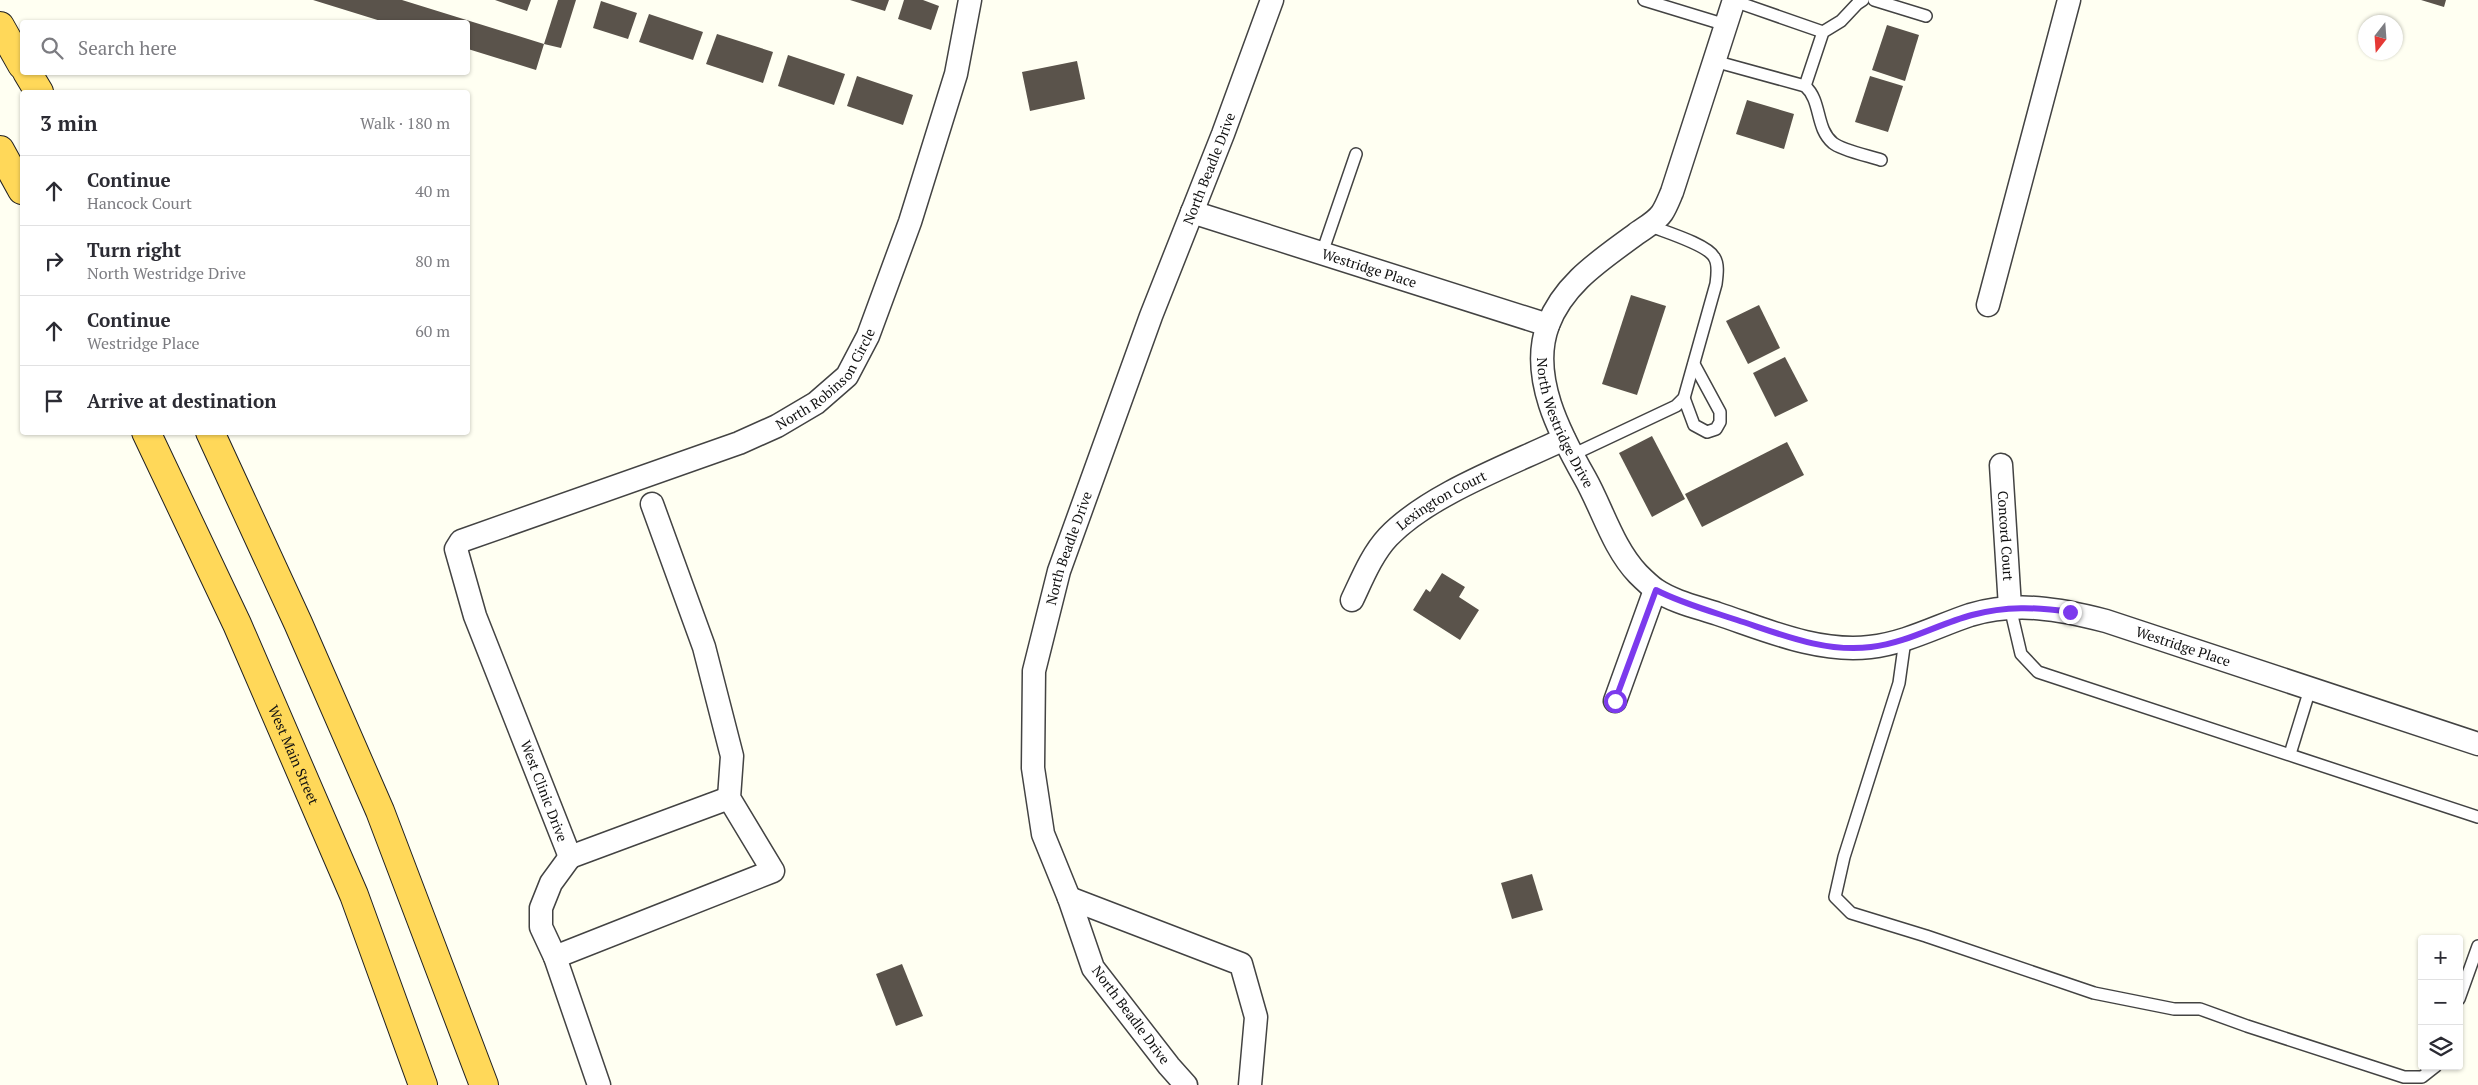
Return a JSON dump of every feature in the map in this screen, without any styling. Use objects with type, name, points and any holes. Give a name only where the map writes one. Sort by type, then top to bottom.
[{"type":"highway","points":[[0,26],[20,61]]},
{"type":"highway","points":[[29,75],[38,90]]},
{"type":"highway","points":[[0,150],[20,186]]},
{"type":"highway","name":"West Main Street","points":[[147,435],[237,624],[354,895],[423,1085]]},
{"type":"highway","points":[[211,435],[298,623],[380,811],[484,1085]]},
{"type":"street","name":"North Robinson Circle","points":[[456,549],[461,541],[739,444],[777,426],[816,403],[847,376],[868,336],[910,222],[956,74],[970,0]]},
{"type":"street","name":"North Beadle Drive","points":[[1186,1085],[1093,968],[1069,898],[1043,834],[1033,768],[1034,670],[1060,571],[1151,316],[1272,0]]},
{"type":"street","name":"North Westridge Drive","points":[[1734,0],[1672,192],[1662,213],[1582,274],[1562,296],[1548,325],[1542,348],[1543,370],[1552,413],[1622,550],[1636,572],[1656,590],[1674,600],[1813,644],[1837,648],[1870,647],[1894,642]]},
{"type":"street","points":[[1988,305],[2069,0]]},
{"type":"street","name":"Westridge Place","points":[[1192,212],[1548,325]]},
{"type":"street","name":"Lexington Court","points":[[1352,600],[1387,539],[1426,507],[1462,488],[1568,447]]},
{"type":"street","name":"Concord Court","points":[[2001,465],[2010,607]]},
{"type":"street","points":[[555,958],[773,871],[730,798],[732,756],[704,647],[652,504]]},
{"type":"street","name":"West Clinic Drive","points":[[456,549],[475,616],[570,857],[551,883],[541,908],[541,927],[555,958],[599,1085]]},
{"type":"street","points":[[1615,701],[1656,590]]},
{"type":"street","name":"Westridge Place","points":[[1894,642],[1971,615],[2010,607],[2035,607],[2070,612],[2106,621],[2478,744]]},
{"type":"street","points":[[570,857],[730,798]]},
{"type":"street","points":[[1069,898],[1241,964],[1256,1017],[1250,1085]]},
{"type":"lane","points":[[1644,0],[1726,25]]},
{"type":"lane","points":[[1734,0],[1823,32]]},
{"type":"lane","points":[[1805,86],[1823,32],[1841,21],[1863,0]]},
{"type":"lane","points":[[1874,0],[1926,16]]},
{"type":"lane","points":[[1714,61],[1805,86],[1813,92],[1822,129],[1834,144],[1880,160]]},
{"type":"lane","points":[[1322,253],[1356,154]]},
{"type":"lane","points":[[1568,447],[1676,406],[1684,398],[1716,284],[1717,270],[1714,257],[1705,249],[1648,225]]},
{"type":"lane","points":[[1684,398],[1694,424],[1706,432],[1716,429],[1720,422],[1720,412],[1694,364]]},
{"type":"lane","points":[[2010,607],[2021,654],[2038,672],[2290,754],[2478,818]]},
{"type":"lane","points":[[1894,642],[1899,683],[1844,857],[1834,897],[1851,913],[1926,936],[2094,994],[2174,1008],[2200,1009],[2404,1076],[2422,1076],[2430,1070]]},
{"type":"lane","points":[[2290,754],[2310,689]]},
{"type":"lane","points":[[2463,988],[2478,946]]},
{"type":"building","points":[[313,0],[402,0],[467,20],[378,20]]},
{"type":"building","points":[[495,0],[531,0],[527,11]]},
{"type":"building","points":[[558,0],[576,0],[561,48],[544,44]]},
{"type":"building","points":[[850,0],[889,0],[885,11]]},
{"type":"building","points":[[904,0],[923,0],[939,6],[931,30],[898,19]]},
{"type":"building","points":[[2421,0],[2446,0],[2444,7]]},
{"type":"building","points":[[601,1],[637,13],[628,39],[593,28]]},
{"type":"building","points":[[649,14],[703,32],[693,60],[639,42]]},
{"type":"building","points":[[470,21],[544,44],[536,70],[470,50]]},
{"type":"building","points":[[1887,25],[1919,35],[1905,81],[1872,70]]},
{"type":"building","points":[[717,34],[773,52],[763,83],[706,64]]},
{"type":"building","points":[[788,55],[845,74],[834,105],[778,86]]},
{"type":"building","points":[[1077,61],[1085,99],[1030,111],[1022,72]]},
{"type":"building","points":[[857,76],[913,95],[903,125],[847,106]]},
{"type":"building","points":[[1870,76],[1903,86],[1888,132],[1855,122]]},
{"type":"building","points":[[1747,100],[1794,114],[1784,149],[1736,134]]},
{"type":"building","points":[[1631,295],[1666,306],[1637,395],[1602,384]]},
{"type":"building","points":[[1759,305],[1780,348],[1748,364],[1726,321]]},
{"type":"building","points":[[1785,357],[1808,401],[1775,417],[1753,373]]},
{"type":"building","points":[[1652,436],[1685,499],[1652,517],[1619,453]]},
{"type":"building","points":[[1787,442],[1804,475],[1702,527],[1685,494]]},
{"type":"building","points":[[1442,573],[1465,587],[1459,597],[1479,610],[1460,640],[1413,610],[1426,589],[1430,592]]},
{"type":"building","points":[[1532,874],[1543,910],[1512,919],[1501,883]]},
{"type":"building","points":[[902,964],[923,1016],[896,1026],[876,974]]},
{"type":"route","points":[[1615,701],[1656,590],[1674,600],[1792,638],[1837,648],[1870,647],[1905,640],[1971,615],[2010,607],[2035,607],[2070,612]]}]
